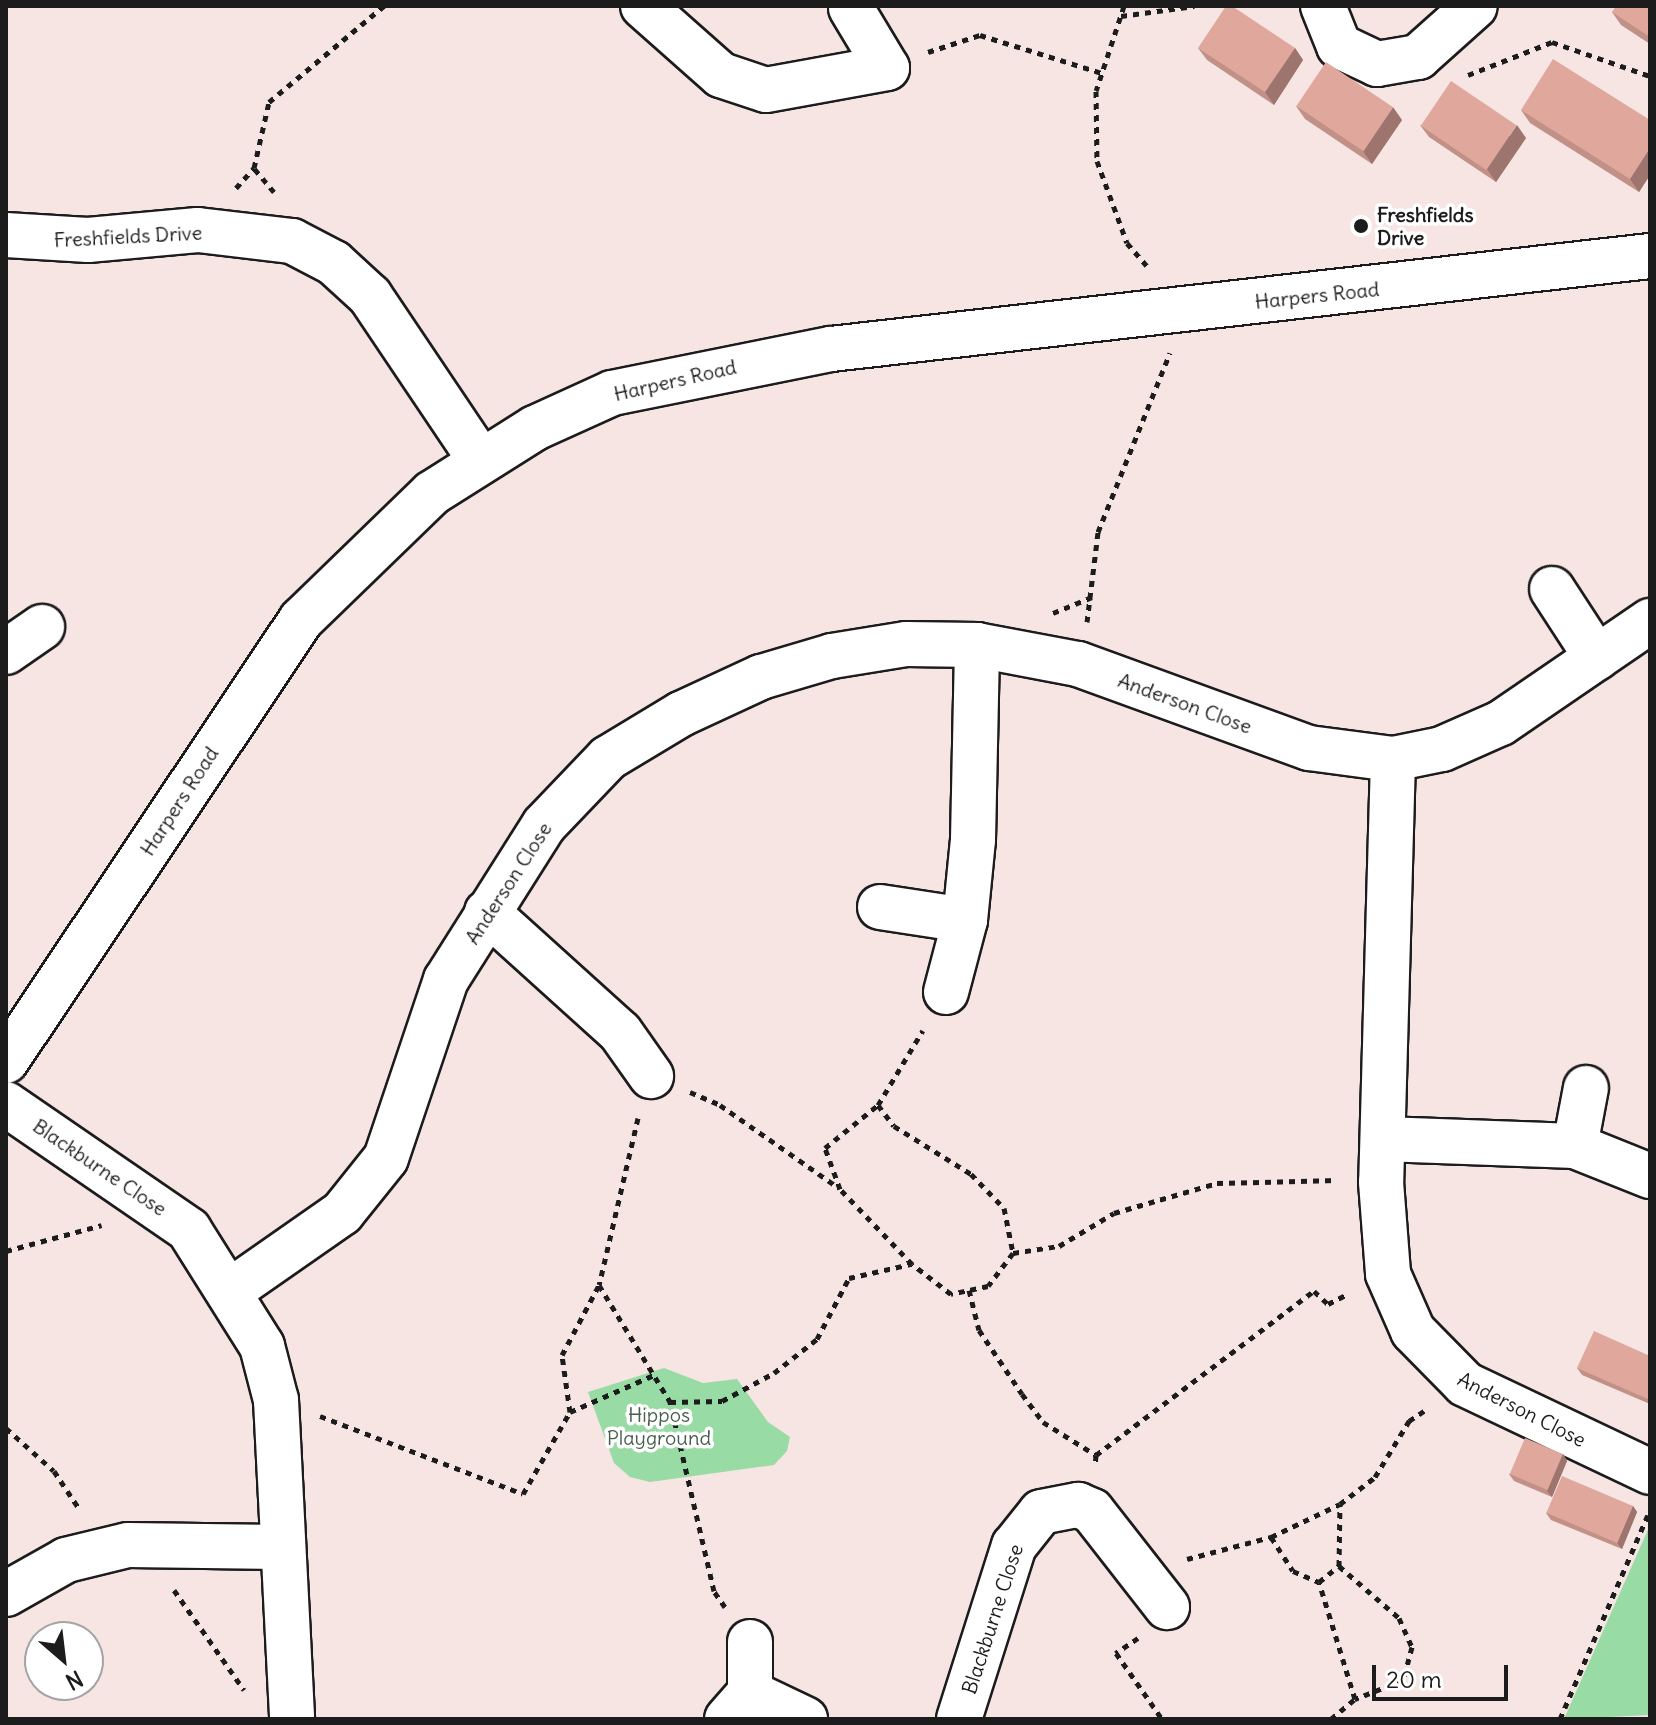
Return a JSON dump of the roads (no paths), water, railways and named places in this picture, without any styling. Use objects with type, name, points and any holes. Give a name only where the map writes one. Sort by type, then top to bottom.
[{"type":"street","points":[[643,6],[721,75],[766,90],[887,68],[851,8]]},
{"type":"street","points":[[1323,6],[1339,46],[1377,64],[1418,57],[1475,6]]},
{"type":"street","name":"Freshfields Drive","points":[[6,235],[88,240],[198,230],[292,241],[334,263],[370,296],[480,460]]},
{"type":"street","name":"Harpers Road","points":[[6,1061],[301,620],[381,536],[480,460],[612,393],[708,370],[1650,256]]},
{"type":"street","points":[[1552,589],[1597,658]]},
{"type":"street","name":"Anderson Close","points":[[233,1289],[342,1213],[386,1158],[446,980],[544,825],[608,758],[681,714],[761,677],[832,656],[906,644],[977,645],[1078,664],[1309,748],[1393,759],[1472,738],[1650,621]]},
{"type":"street","points":[[6,652],[42,627]]},
{"type":"street","points":[[946,992],[965,920],[977,645]]},
{"type":"street","name":"Anderson Close","points":[[1393,759],[1382,1160],[1388,1274],[1413,1331],[1465,1384],[1650,1472]]},
{"type":"street","points":[[880,907],[965,920]]},
{"type":"street","points":[[487,912],[620,1032],[651,1076]]},
{"type":"street","points":[[1575,1146],[1586,1088]]},
{"type":"street","name":"Blackburne Close","points":[[6,1104],[158,1202],[233,1289],[262,1346],[276,1400],[280,1547],[292,1719]]},
{"type":"street","points":[[1382,1160],[1575,1146],[1650,1176]]},
{"type":"street","name":"Blackburne Close","points":[[959,1719],[1026,1526],[1057,1505],[1092,1511],[1167,1607]]},
{"type":"street","points":[[6,1594],[66,1560],[128,1545],[280,1547]]},
{"type":"street","points":[[750,1642],[738,1706],[805,1719]]},
{"type":"place","name":"Freshfields Drive","points":[[1361,226]]},
{"type":"park label","name":"Hippos Playground","points":[[659,1426]]}]
